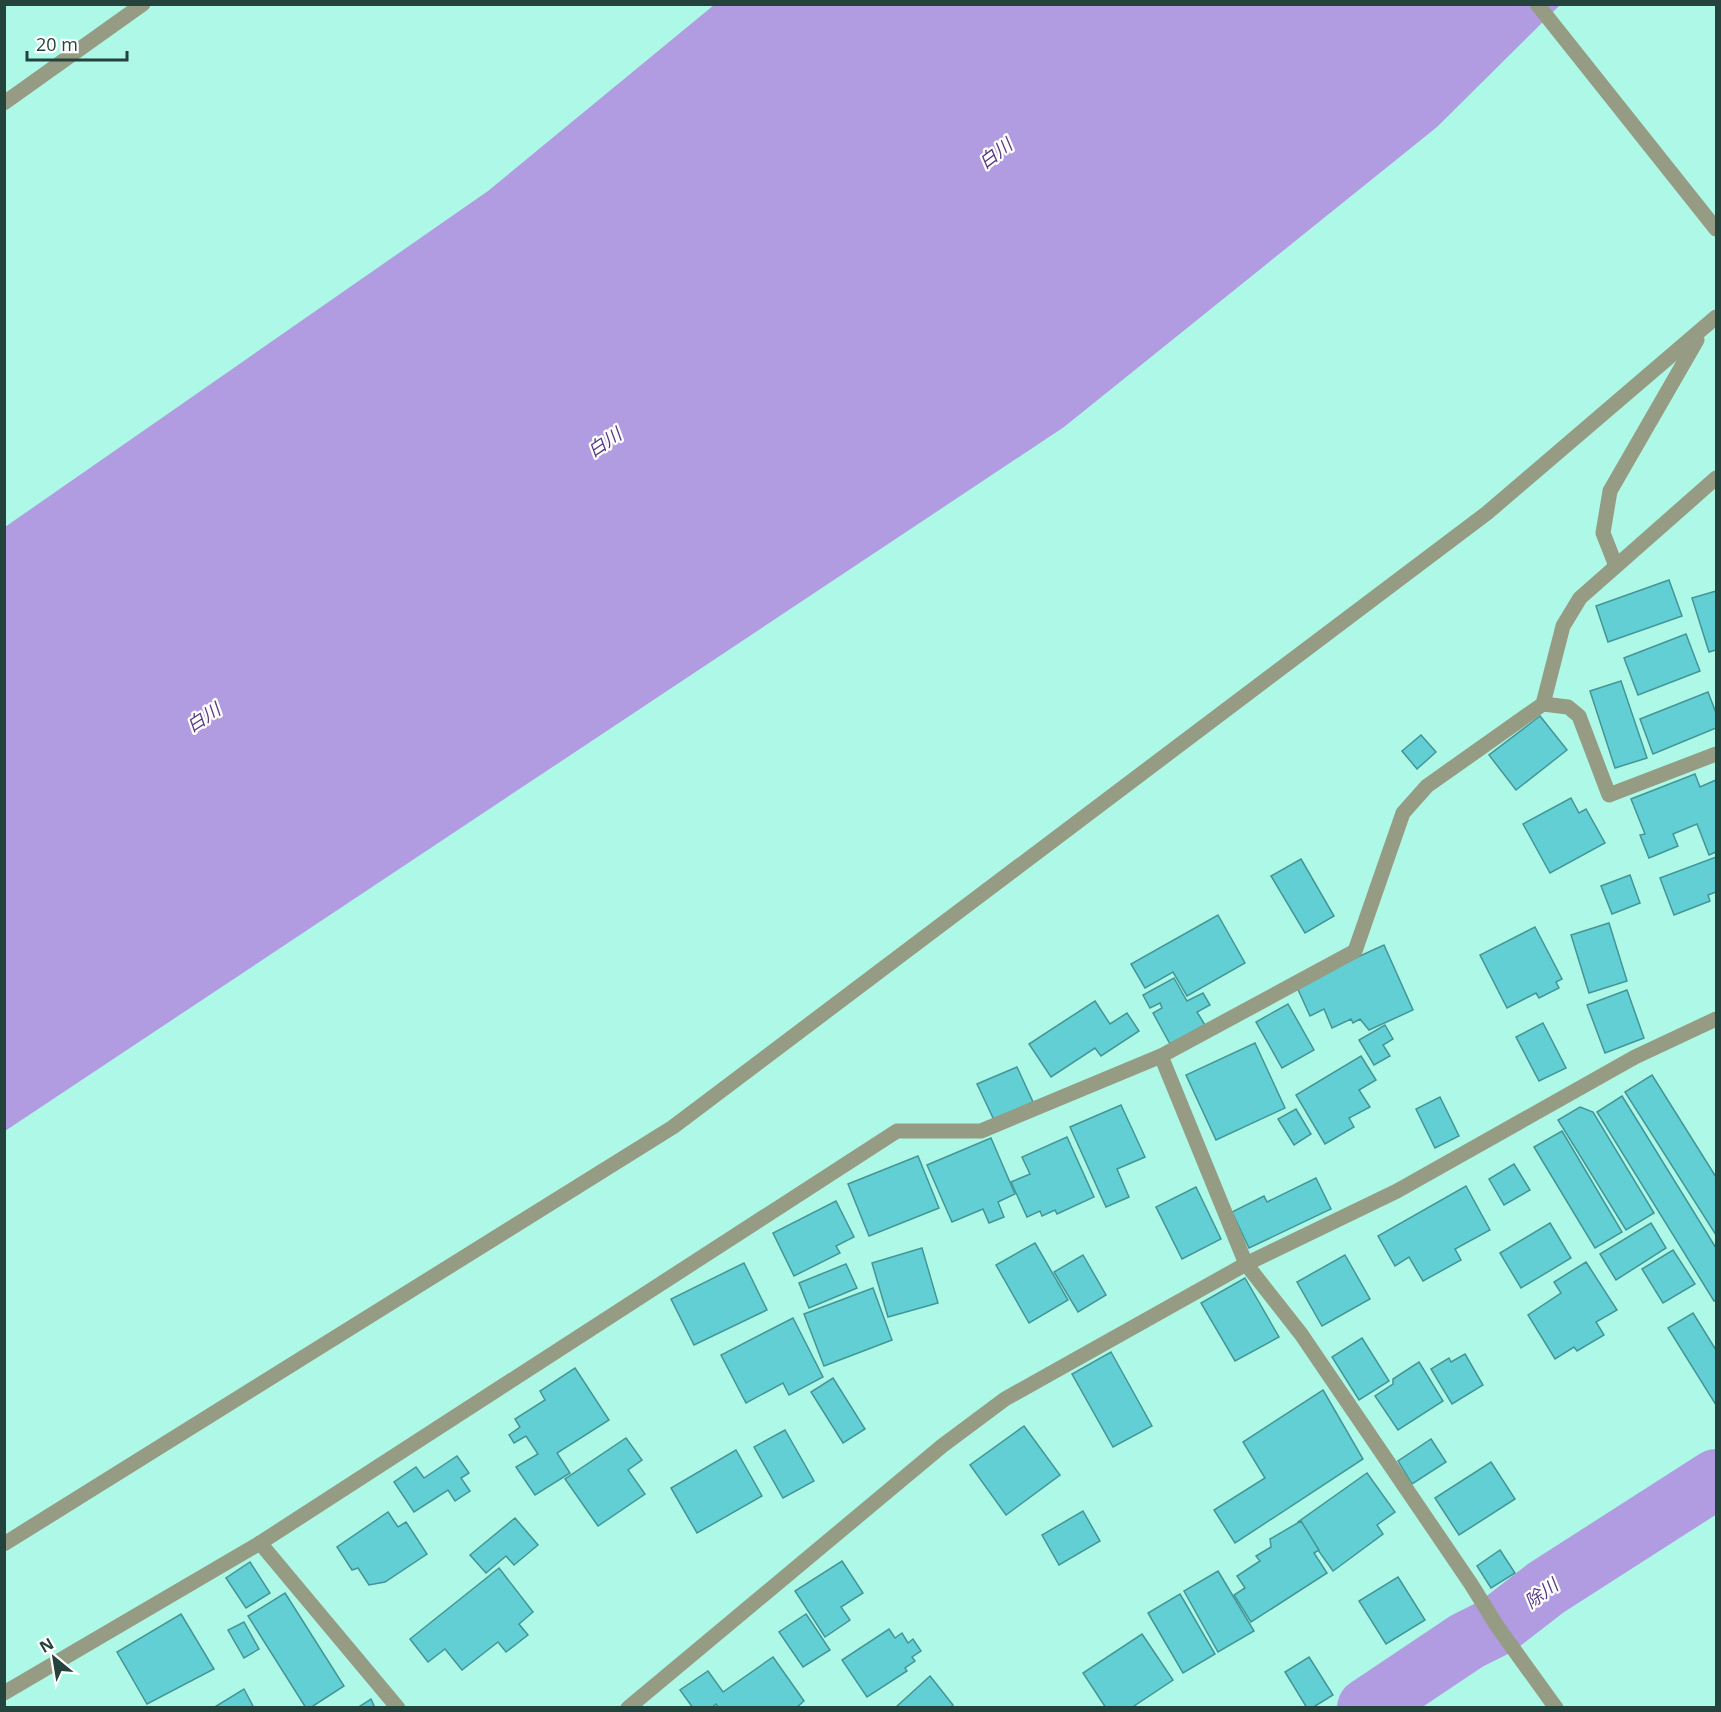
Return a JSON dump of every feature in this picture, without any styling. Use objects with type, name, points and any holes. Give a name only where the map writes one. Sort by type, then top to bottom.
[{"type":"street","points":[[4,103],[143,4]]},
{"type":"street","points":[[1537,4],[1716,229]]},
{"type":"street","points":[[4,1544],[673,1127],[1487,513],[1716,318]]},
{"type":"street","points":[[1616,566],[1603,533],[1610,491],[1702,330]]},
{"type":"street","points":[[4,1693],[260,1543],[897,1131],[981,1131],[1161,1056],[1355,951],[1403,813],[1427,786],[1543,704],[1563,626],[1580,598],[1716,478]]},
{"type":"street","points":[[1543,704],[1568,707],[1579,716],[1610,795],[1716,754]]},
{"type":"street","points":[[628,1707],[942,1446],[1005,1399],[1246,1264],[1397,1191],[1635,1057],[1716,1019]]},
{"type":"street","points":[[1161,1056],[1246,1264],[1301,1334],[1471,1584],[1497,1626],[1556,1707]]},
{"type":"street","points":[[260,1543],[398,1707]]},
{"type":"water","name":"白川","points":[[714,5],[1560,5],[1437,127],[1064,427],[5,1131],[5,527],[488,191]]},
{"type":"building","points":[[1669,580],[1682,616],[1608,642],[1596,606]]},
{"type":"building","points":[[1716,591],[1716,650],[1709,652],[1692,598]]},
{"type":"building","points":[[1686,634],[1700,671],[1638,695],[1624,658]]},
{"type":"building","points":[[1621,681],[1647,758],[1615,768],[1590,691]]},
{"type":"building","points":[[1708,692],[1716,713],[1716,728],[1653,754],[1640,719]]},
{"type":"building","points":[[1540,716],[1567,750],[1516,790],[1489,755]]},
{"type":"building","points":[[1421,735],[1436,752],[1417,769],[1402,751]]},
{"type":"building","points":[[1695,774],[1700,787],[1716,780],[1716,852],[1709,855],[1697,824],[1673,834],[1678,846],[1649,858],[1640,835],[1645,834],[1631,799]]},
{"type":"building","points":[[1571,798],[1579,813],[1586,809],[1605,843],[1550,873],[1523,824]]},
{"type":"building","points":[[1716,857],[1716,892],[1708,895],[1710,901],[1674,915],[1660,878]]},
{"type":"building","points":[[1301,859],[1334,916],[1305,933],[1271,876]]},
{"type":"building","points":[[1630,875],[1640,903],[1612,914],[1601,886]]},
{"type":"building","points":[[1218,915],[1245,963],[1187,996],[1173,972],[1145,988],[1131,964]]},
{"type":"building","points":[[1609,923],[1627,981],[1589,993],[1571,935]]},
{"type":"building","points":[[1535,927],[1562,979],[1556,982],[1559,988],[1539,998],[1536,993],[1507,1008],[1480,955]]},
{"type":"building","points":[[1384,945],[1413,1010],[1369,1030],[1360,1019],[1353,1023],[1351,1019],[1332,1028],[1324,1009],[1310,1016],[1296,985]]},
{"type":"building","points":[[1174,978],[1187,1001],[1203,993],[1210,1005],[1197,1012],[1205,1025],[1170,1044],[1153,1013],[1162,1008],[1160,1003],[1150,1008],[1143,995]]},
{"type":"building","points":[[1627,990],[1644,1038],[1605,1053],[1587,1005]]},
{"type":"building","points":[[1095,1001],[1110,1024],[1127,1013],[1139,1031],[1101,1056],[1095,1048],[1051,1077],[1029,1044]]},
{"type":"building","points":[[1288,1004],[1314,1050],[1282,1068],[1256,1022]]},
{"type":"building","points":[[1543,1023],[1566,1068],[1539,1081],[1516,1037]]},
{"type":"building","points":[[1385,1025],[1393,1039],[1383,1045],[1390,1056],[1374,1065],[1359,1040]]},
{"type":"building","points":[[1255,1043],[1285,1108],[1216,1140],[1186,1075]]},
{"type":"building","points":[[1361,1056],[1376,1080],[1359,1090],[1370,1107],[1349,1118],[1354,1127],[1325,1144],[1296,1095]]},
{"type":"building","points":[[1017,1067],[1033,1102],[994,1120],[977,1084]]},
{"type":"building","points":[[1652,1075],[1716,1177],[1716,1235],[1625,1092]]},
{"type":"building","points":[[1622,1096],[1716,1248],[1716,1300],[1714,1301],[1597,1112]]},
{"type":"building","points":[[1440,1097],[1459,1136],[1435,1148],[1416,1109]]},
{"type":"building","points":[[1121,1105],[1145,1157],[1117,1169],[1129,1197],[1106,1207],[1070,1127]]},
{"type":"building","points":[[1580,1107],[1593,1112],[1654,1213],[1626,1230],[1558,1120]]},
{"type":"building","points":[[1296,1109],[1311,1134],[1294,1145],[1278,1119]]},
{"type":"building","points":[[1562,1131],[1622,1232],[1595,1248],[1534,1147]]},
{"type":"building","points":[[1067,1137],[1094,1197],[1057,1214],[1055,1210],[1042,1216],[1040,1211],[1027,1217],[1011,1182],[1030,1174],[1022,1157]]},
{"type":"building","points":[[991,1138],[1015,1194],[998,1202],[1004,1217],[989,1223],[983,1209],[952,1222],[927,1165]]},
{"type":"building","points":[[918,1156],[939,1208],[869,1236],[848,1184]]},
{"type":"building","points":[[1514,1164],[1530,1190],[1504,1205],[1489,1179]]},
{"type":"building","points":[[1316,1178],[1331,1209],[1249,1248],[1232,1212],[1264,1196],[1267,1202]]},
{"type":"building","points":[[1466,1186],[1490,1230],[1455,1249],[1461,1260],[1423,1281],[1409,1257],[1395,1266],[1378,1236]]},
{"type":"building","points":[[1196,1187],[1221,1239],[1182,1259],[1156,1207]]},
{"type":"building","points":[[836,1201],[854,1237],[836,1246],[840,1253],[794,1276],[773,1233]]},
{"type":"building","points":[[1550,1223],[1571,1258],[1521,1288],[1500,1253]]},
{"type":"building","points":[[1651,1223],[1666,1248],[1616,1280],[1600,1254]]},
{"type":"building","points":[[1035,1243],[1068,1300],[1029,1323],[996,1265]]},
{"type":"building","points":[[922,1248],[938,1303],[888,1317],[872,1263]]},
{"type":"building","points":[[1673,1250],[1695,1284],[1663,1303],[1642,1269]]},
{"type":"building","points":[[1083,1255],[1106,1295],[1078,1312],[1054,1272]]},
{"type":"building","points":[[1345,1255],[1370,1299],[1322,1326],[1297,1282]]},
{"type":"building","points":[[1586,1262],[1617,1310],[1596,1322],[1604,1335],[1577,1351],[1574,1347],[1555,1359],[1528,1315],[1561,1293],[1554,1282]]},
{"type":"building","points":[[744,1263],[767,1310],[694,1345],[671,1299]]},
{"type":"building","points":[[846,1264],[857,1288],[809,1308],[799,1283]]},
{"type":"building","points":[[1245,1278],[1279,1337],[1235,1361],[1201,1303]]},
{"type":"building","points":[[873,1288],[892,1340],[824,1366],[804,1314]]},
{"type":"building","points":[[1693,1313],[1716,1350],[1716,1405],[1668,1328]]},
{"type":"building","points":[[793,1318],[823,1377],[789,1395],[783,1383],[746,1403],[721,1355]]},
{"type":"building","points":[[1362,1338],[1389,1381],[1359,1400],[1332,1357]]},
{"type":"building","points":[[1111,1352],[1152,1426],[1113,1447],[1072,1374]]},
{"type":"building","points":[[1465,1354],[1483,1385],[1452,1404],[1431,1369],[1449,1358],[1451,1362]]},
{"type":"building","points":[[1419,1362],[1443,1401],[1398,1430],[1375,1396],[1393,1384],[1393,1379]]},
{"type":"building","points":[[575,1368],[609,1420],[557,1453],[570,1473],[535,1495],[516,1467],[538,1454],[526,1436],[514,1443],[509,1435],[520,1427],[515,1419],[545,1400],[540,1391]]},
{"type":"building","points":[[833,1378],[865,1429],[843,1443],[811,1392]]},
{"type":"building","points":[[1323,1390],[1363,1459],[1235,1543],[1214,1510],[1265,1478],[1243,1442]]},
{"type":"building","points":[[1024,1426],[1060,1475],[1006,1515],[970,1465]]},
{"type":"building","points":[[785,1430],[814,1481],[783,1498],[754,1447]]},
{"type":"building","points":[[626,1438],[642,1460],[628,1470],[645,1494],[598,1526],[565,1479]]},
{"type":"building","points":[[1431,1439],[1446,1462],[1412,1484],[1398,1461]]},
{"type":"building","points":[[736,1450],[762,1496],[697,1533],[671,1488]]},
{"type":"building","points":[[457,1456],[469,1473],[461,1478],[470,1491],[455,1501],[448,1490],[414,1512],[394,1482],[416,1467],[424,1478]]},
{"type":"building","points":[[1491,1462],[1515,1499],[1459,1535],[1435,1498]]},
{"type":"building","points":[[1367,1473],[1395,1512],[1377,1525],[1383,1534],[1333,1571],[1298,1522]]},
{"type":"building","points":[[1083,1511],[1100,1541],[1059,1565],[1042,1535]]},
{"type":"building","points":[[388,1512],[398,1527],[406,1522],[427,1554],[385,1582],[369,1585],[358,1568],[352,1570],[337,1547]]},
{"type":"building","points":[[515,1518],[538,1545],[514,1565],[506,1556],[486,1573],[470,1555]]},
{"type":"building","points":[[1301,1521],[1319,1550],[1314,1553],[1327,1573],[1251,1622],[1234,1595],[1245,1588],[1237,1576],[1260,1561],[1256,1556],[1271,1547],[1270,1539]]},
{"type":"building","points":[[1500,1550],[1515,1573],[1491,1588],[1477,1566]]},
{"type":"building","points":[[842,1561],[863,1593],[841,1607],[850,1620],[825,1637],[795,1591]]},
{"type":"building","points":[[250,1562],[270,1593],[246,1608],[226,1578]]},
{"type":"building","points":[[499,1568],[533,1612],[519,1624],[528,1635],[506,1652],[498,1642],[462,1670],[445,1649],[428,1662],[410,1639]]},
{"type":"building","points":[[1218,1571],[1254,1631],[1218,1652],[1184,1591]]},
{"type":"building","points":[[1398,1577],[1425,1620],[1386,1644],[1359,1601]]},
{"type":"building","points":[[285,1593],[344,1686],[310,1708],[306,1708],[248,1616]]},
{"type":"building","points":[[1180,1594],[1215,1654],[1183,1673],[1148,1613]]},
{"type":"building","points":[[181,1614],[214,1669],[147,1704],[117,1652]]},
{"type":"building","points":[[806,1614],[830,1650],[803,1667],[779,1632]]},
{"type":"building","points":[[244,1622],[259,1649],[244,1658],[228,1630]]},
{"type":"building","points":[[889,1629],[895,1638],[902,1633],[908,1643],[913,1639],[921,1651],[912,1657],[915,1661],[905,1668],[907,1671],[867,1697],[842,1660]]},
{"type":"building","points":[[1142,1634],[1173,1680],[1131,1708],[1106,1708],[1083,1673]]},
{"type":"building","points":[[773,1657],[804,1701],[796,1708],[719,1708],[716,1704],[711,1708],[693,1708],[680,1690],[708,1671],[723,1692]]},
{"type":"building","points":[[1309,1657],[1333,1695],[1312,1708],[1307,1708],[1285,1672]]},
{"type":"building","points":[[930,1676],[953,1705],[950,1708],[895,1708]]},
{"type":"building","points":[[244,1689],[254,1708],[213,1708]]},
{"type":"building","points":[[371,1699],[375,1708],[357,1708]]},
{"type":"waterway","name":"除川","points":[[1367,1708],[1467,1641],[1497,1626],[1546,1588],[1716,1479]]}]
